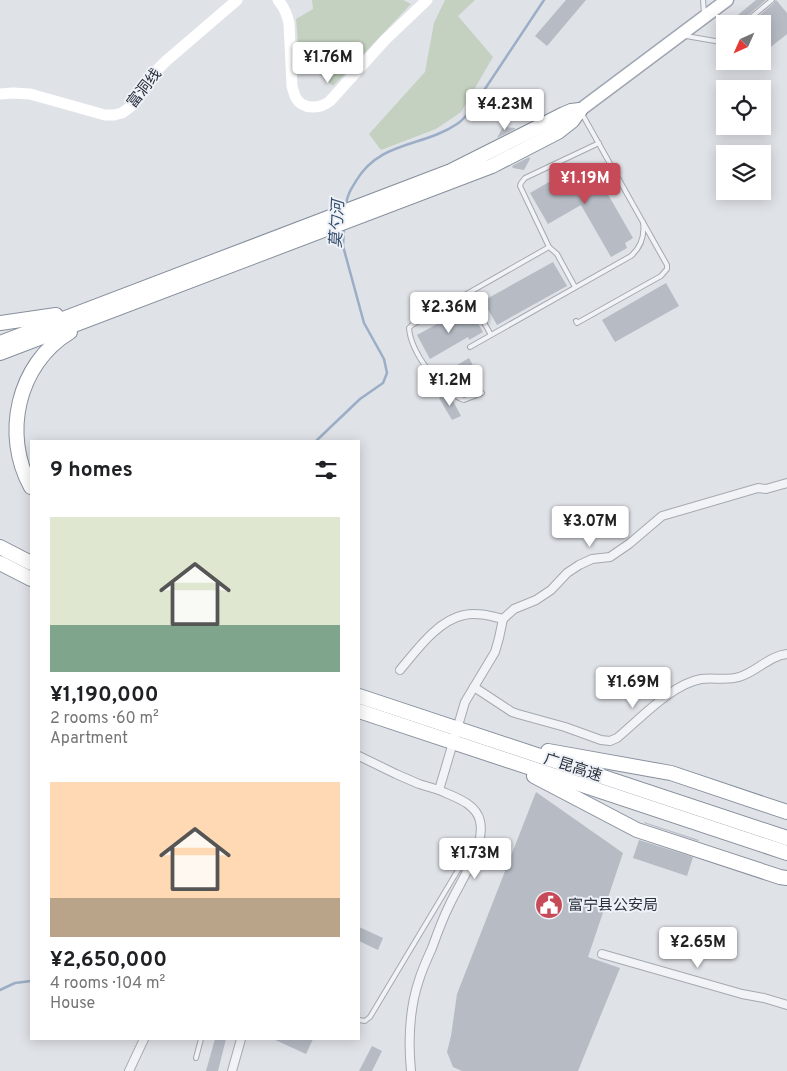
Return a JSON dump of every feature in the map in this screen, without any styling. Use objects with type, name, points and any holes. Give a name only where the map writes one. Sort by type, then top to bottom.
[{"type":"highway","points":[[0,343],[109,306],[378,204],[451,171],[564,114],[580,110]]},
{"type":"highway","points":[[0,323],[109,306]]},
{"type":"highway","points":[[0,353],[109,306]]},
{"type":"highway","points":[[30,485],[20,461],[16,435],[18,409],[25,384],[38,361],[56,342],[109,306]]},
{"type":"highway","points":[[0,547],[27,569]]},
{"type":"highway","points":[[0,563],[27,569]]},
{"type":"highway","name":"广昆高速","points":[[360,694],[417,715],[498,749],[787,853]]},
{"type":"highway","name":"广昆高速","points":[[360,711],[498,749],[787,838]]},
{"type":"highway","points":[[498,749],[671,773],[787,812]]},
{"type":"highway","points":[[498,749],[637,830],[787,878]]},
{"type":"main road","name":"富洞线","points":[[0,94],[30,94],[105,115],[122,113],[135,102],[149,80],[166,61],[238,0]]},
{"type":"main road","points":[[278,0],[283,7],[288,23],[292,86],[296,99],[299,102],[316,108],[330,101],[385,40],[427,0]]},
{"type":"main road","points":[[580,110],[728,0]]},
{"type":"street","points":[[439,790],[465,702],[495,652],[500,638],[503,619],[514,609],[536,600],[551,590],[567,573],[579,565],[592,559],[610,557],[629,544],[662,516],[758,488],[766,489],[787,483]]},
{"type":"street","points":[[400,670],[432,634],[450,620],[465,615],[482,614],[503,619]]},
{"type":"street","points":[[474,687],[512,712],[566,727],[601,740],[610,741],[617,738],[678,688],[702,679],[726,680],[740,677],[774,658],[787,654]]},
{"type":"street","points":[[360,756],[396,774],[439,790],[466,803],[476,812],[480,819],[481,826],[473,861],[449,905],[419,981],[409,1029],[410,1071]]},
{"type":"street","points":[[602,954],[787,1005]]},
{"type":"street","points":[[130,1071],[144,1040]]},
{"type":"street","points":[[232,1071],[241,1040]]},
{"type":"lane","points":[[703,0],[705,17]]},
{"type":"lane","points":[[754,15],[772,0]]},
{"type":"lane","points":[[682,35],[716,41]]},
{"type":"lane","points":[[576,321],[577,323],[661,276],[667,269],[666,261],[580,110]]},
{"type":"lane","points":[[575,288],[556,254],[549,247],[521,189],[521,183],[525,178],[598,143]]},
{"type":"lane","points":[[470,347],[631,256],[643,238],[644,226],[640,216]]},
{"type":"lane","points":[[482,393],[464,400],[439,383],[418,354],[409,328],[549,247]]},
{"type":"lane","points":[[468,294],[491,335]]},
{"type":"lane","points":[[360,1020],[365,1021],[370,1017],[473,846],[478,842]]},
{"type":"lane","points":[[196,1058],[202,1040]]},
{"type":"green space","points":[[312,0],[403,0],[411,4],[333,86],[299,55],[296,19],[313,9]]},
{"type":"green space","points":[[445,0],[475,0],[458,16],[493,57],[461,112],[436,129],[381,150],[369,134],[425,72],[434,23]]},
{"type":"building","points":[[566,0],[586,0],[547,46],[535,36]]},
{"type":"building","points":[[756,0],[766,0],[748,15],[738,15]]},
{"type":"building","points":[[776,0],[787,13],[787,34],[771,47],[771,15],[760,15]]},
{"type":"building","points":[[503,127],[515,129],[497,138]]},
{"type":"building","points":[[529,157],[530,159],[524,170],[513,168],[512,166]]},
{"type":"building","points":[[580,164],[587,170],[598,170],[610,189],[606,191],[633,238],[625,243],[627,248],[611,257],[581,205],[548,224],[530,193]]},
{"type":"building","points":[[553,262],[567,286],[497,325],[483,301]]},
{"type":"building","points":[[666,283],[679,306],[615,342],[602,320]]},
{"type":"building","points":[[471,311],[483,332],[469,340],[468,337],[430,359],[417,335],[450,317],[453,322]]},
{"type":"building","points":[[469,358],[475,369],[448,385],[442,374]]},
{"type":"building","points":[[446,394],[451,397],[461,416],[452,420],[439,398]]},
{"type":"building","name":"富宁县公安局","points":[[536,792],[623,853],[588,957],[620,968],[578,1071],[462,1071],[453,1067],[447,1052],[457,994]]},
{"type":"building","points":[[644,822],[699,840],[698,841]]},
{"type":"building","points":[[639,840],[693,857],[687,876],[633,858]]},
{"type":"building","points":[[360,927],[383,938],[378,950],[360,941]]},
{"type":"building","points":[[215,1040],[226,1040],[218,1071],[206,1071]]},
{"type":"building","points":[[275,1040],[313,1040],[306,1054]]},
{"type":"building","points":[[372,1046],[382,1051],[372,1071],[359,1071]]},
{"type":"waterway","name":"莫勺河","points":[[346,205],[348,195],[356,181],[377,158],[389,151],[444,131],[465,117],[544,0]]},
{"type":"waterway","name":"莫勺河","points":[[317,440],[360,399],[383,383],[387,373],[384,359],[364,323],[343,246],[344,228]]},
{"type":"waterway","name":"莫勺河","points":[[0,990],[15,983],[30,981]]},
{"type":"place","name":"富宁县公安局","points":[[549,905]]}]
